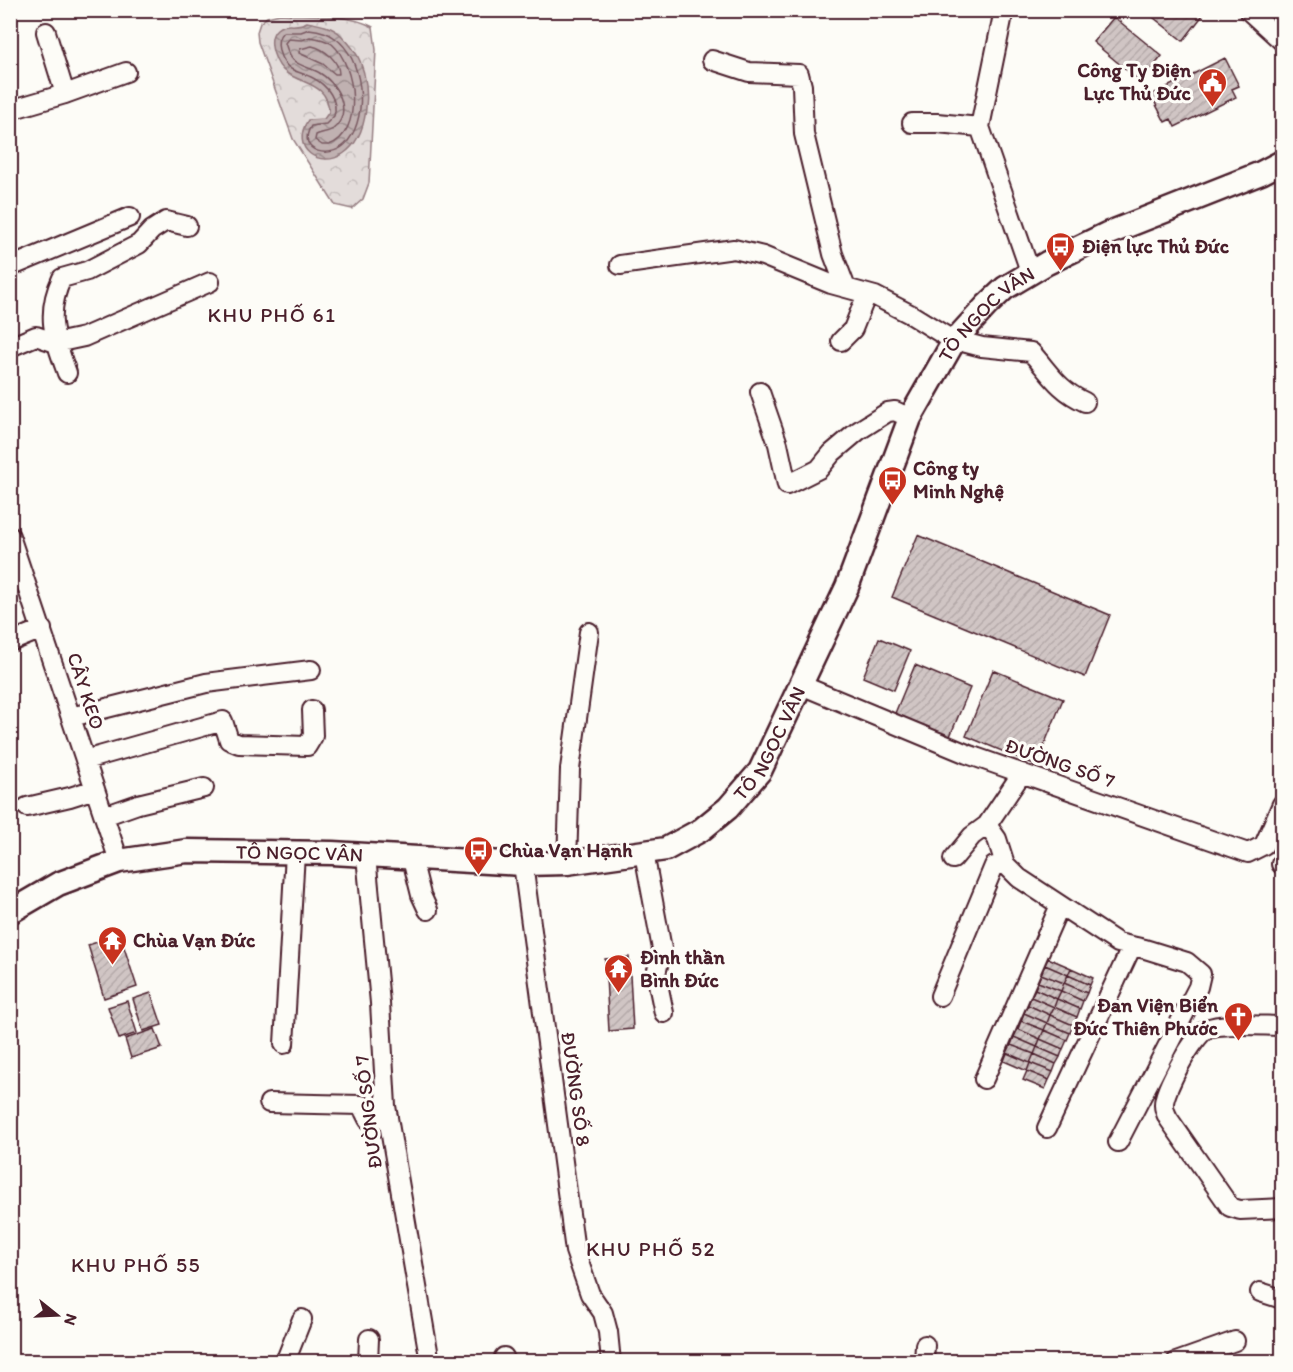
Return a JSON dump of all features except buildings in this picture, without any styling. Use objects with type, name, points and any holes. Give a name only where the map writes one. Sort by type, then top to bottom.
[{"type":"main road","name":"TÔ NGỌC VÂN","points":[[10,912],[58,884],[119,861],[187,851],[295,853],[523,864],[567,863],[666,849],[700,830],[728,808],[760,771],[846,587],[910,418],[954,340],[1005,288],[1047,263],[1109,233],[1282,162]]},
{"type":"street","points":[[1004,10],[980,127],[1031,274]]},
{"type":"street","points":[[1248,10],[1282,41]]},
{"type":"street","points":[[46,32],[65,94]]},
{"type":"street","points":[[712,60],[749,72],[799,74],[802,86],[804,134],[830,243],[846,288]]},
{"type":"street","points":[[10,111],[126,72]]},
{"type":"street","points":[[912,123],[980,127]]},
{"type":"street","points":[[10,267],[130,217]]},
{"type":"street","points":[[67,373],[52,325],[55,292],[62,278],[87,271],[139,244],[152,230],[166,221],[187,226]]},
{"type":"street","points":[[620,265],[734,249],[763,256],[809,276],[867,294],[910,314],[954,340],[982,347],[1031,352],[1045,368],[1050,378],[1074,397],[1085,402]]},
{"type":"street","points":[[10,347],[36,336],[56,343],[84,338],[210,282]]},
{"type":"street","points":[[841,341],[853,329],[867,294]]},
{"type":"street","points":[[760,392],[778,444],[787,485],[819,469],[832,453],[858,431],[888,412],[895,411],[910,418]]},
{"type":"street","name":"CÂY KEO","points":[[10,536],[119,861]]},
{"type":"street","points":[[10,642],[42,629]]},
{"type":"street","points":[[567,863],[570,769],[589,632]]},
{"type":"street","points":[[71,717],[206,683],[311,670]]},
{"type":"street","name":"ĐƯỜNG SỐ 7","points":[[801,685],[967,754],[1248,853],[1264,845],[1282,804]]},
{"type":"street","points":[[85,760],[223,721],[229,740],[239,744],[307,746],[313,736],[312,710]]},
{"type":"street","points":[[953,859],[972,836],[987,825],[1022,773]]},
{"type":"street","points":[[104,816],[138,804],[204,788]]},
{"type":"street","points":[[27,807],[95,789]]},
{"type":"street","points":[[987,825],[997,838],[1005,864],[1019,878],[1118,943],[1187,962],[1201,974],[1198,987],[1118,1142]]},
{"type":"street","points":[[284,1044],[295,853]]},
{"type":"street","points":[[644,853],[662,949],[656,974],[664,1012]]},
{"type":"street","name":"ĐƯỜNG SỐ 7","points":[[366,856],[388,1116],[430,1362]]},
{"type":"street","points":[[412,859],[421,895],[428,910]]},
{"type":"street","name":"ĐƯỜNG SỐ 8","points":[[523,864],[575,1251],[590,1293],[603,1313],[608,1332],[611,1362]]},
{"type":"street","points":[[940,996],[994,866],[1005,864]]},
{"type":"street","points":[[984,1079],[1060,905]]},
{"type":"street","points":[[1047,1128],[1132,946]]},
{"type":"street","points":[[1282,1026],[1225,1026],[1207,1029],[1189,1048],[1166,1094],[1164,1105],[1168,1118],[1230,1207],[1240,1210],[1282,1208]]},
{"type":"street","points":[[269,1103],[361,1105],[368,1119],[388,1116]]},
{"type":"street","points":[[1260,1292],[1282,1299]]},
{"type":"street","points":[[285,1362],[302,1319]]},
{"type":"street","points":[[368,1362],[369,1339]]},
{"type":"street","points":[[1176,1362],[1235,1341]]},
{"type":"green space","points":[[280,14],[340,17],[373,27],[376,50],[369,183],[363,199],[352,209],[335,205],[293,139],[258,42],[257,32],[260,23],[267,17]]},
{"type":"water","points":[[307,22],[329,27],[341,35],[356,54],[364,72],[366,111],[359,136],[343,154],[334,158],[325,159],[310,154],[302,140],[303,130],[308,120],[324,119],[329,112],[325,96],[315,87],[284,71],[276,60],[272,46],[277,29]]},
{"type":"place","name":"Công Ty Điện Lực Thủ Đức","points":[[1212,108]]},
{"type":"place","name":"Điện lực Thủ Đức","points":[[1061,272]]},
{"type":"place","name":"Công ty Minh Nghệ","points":[[892,506]]},
{"type":"place","name":"Chùa Vạn Hạnh","points":[[478,876]]},
{"type":"place","name":"Chùa Vạn Đức","points":[[112,966]]},
{"type":"place","name":"Đình thần Bình Đức","points":[[619,994]]},
{"type":"place","name":"Đan Viện Biển Đức Thiên Phước","points":[[1239,1042]]},
{"type":"district","name":"KHU PHỐ 61","points":[[272,314]]},
{"type":"district","name":"KHU PHỐ 52","points":[[651,1248]]},
{"type":"district","name":"KHU PHỐ 55","points":[[136,1264]]}]
